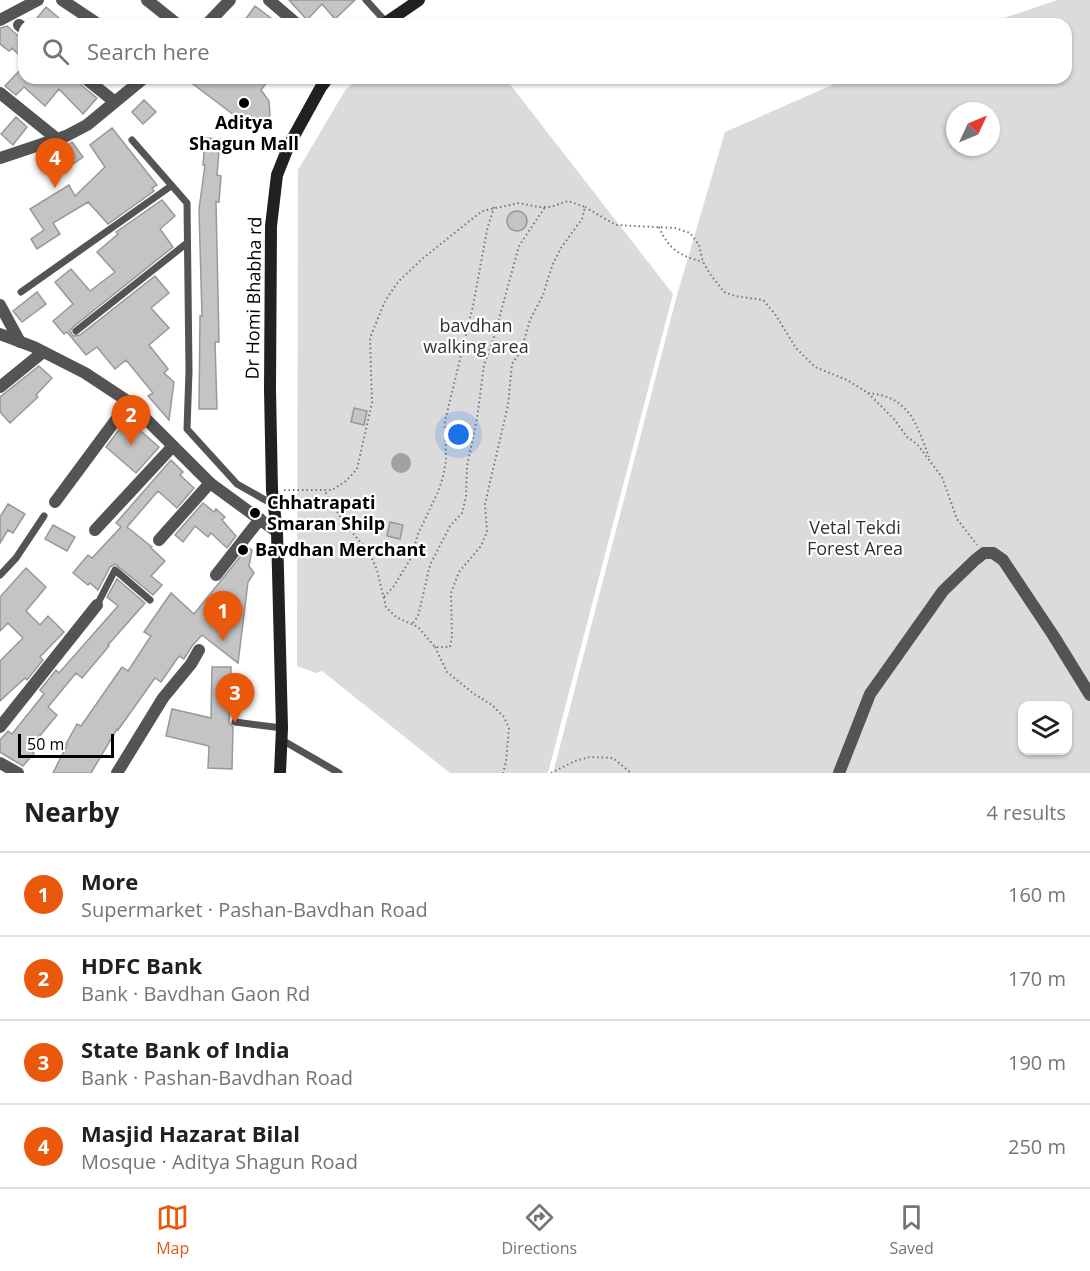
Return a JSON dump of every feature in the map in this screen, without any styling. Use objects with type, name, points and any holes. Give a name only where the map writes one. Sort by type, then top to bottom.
[{"type":"main road","points":[[392,18],[419,0]]},
{"type":"main road","name":"Dr Homi Bhabha rd","points":[[280,773],[282,734],[277,532],[272,490],[270,390],[272,226],[277,175],[303,118],[324,84]]},
{"type":"street","points":[[0,20],[38,0]]},
{"type":"street","points":[[62,0],[89,18]]},
{"type":"street","points":[[147,0],[170,18]]},
{"type":"street","points":[[213,18],[230,0]]},
{"type":"street","points":[[269,0],[290,18]]},
{"type":"street","points":[[93,84],[116,102]]},
{"type":"street","points":[[0,158],[57,139],[87,125],[137,84]]},
{"type":"street","points":[[0,93],[57,139]]},
{"type":"street","points":[[0,305],[20,342]]},
{"type":"street","points":[[0,334],[85,373],[129,402],[210,483],[277,532]]},
{"type":"street","points":[[0,387],[43,352]]},
{"type":"street","points":[[55,502],[129,402]]},
{"type":"street","points":[[95,530],[173,446]]},
{"type":"street","points":[[159,540],[210,483]]},
{"type":"street","points":[[216,575],[260,519]]},
{"type":"street","points":[[839,773],[870,694],[943,591],[984,554],[993,553],[1003,560],[1090,695]]},
{"type":"street","points":[[0,728],[97,605]]},
{"type":"street","points":[[117,773],[163,698],[191,664],[199,650]]},
{"type":"street","points":[[0,763],[18,773]]},
{"type":"lane","points":[[366,0],[381,18]]},
{"type":"lane","points":[[132,140],[187,203],[189,371],[187,429],[237,484],[274,505]]},
{"type":"lane","points":[[21,292],[171,186]]},
{"type":"lane","points":[[76,331],[187,243]]},
{"type":"lane","points":[[0,575],[15,558],[44,516]]},
{"type":"lane","points":[[97,605],[115,570],[150,600]]},
{"type":"lane","points":[[235,722],[282,734],[339,773]]},
{"type":"path","points":[[272,490],[332,490],[346,481],[357,469],[373,394],[370,338],[385,301],[398,282],[482,211],[519,203],[545,207],[568,201],[585,207],[616,225],[675,228],[690,232],[699,245],[703,262],[724,292],[763,300],[776,314],[796,348],[815,367],[847,380],[868,393],[894,419],[907,437],[917,444],[931,460],[942,477],[957,519],[967,535],[988,553]]},
{"type":"path","points":[[384,597],[394,586],[411,558],[418,534],[443,477],[446,461],[445,421],[494,207]]},
{"type":"path","points":[[412,624],[418,616],[430,565],[439,544],[450,526],[462,513],[466,497],[466,466],[477,419],[484,365],[519,246],[545,207]]},
{"type":"path","points":[[435,647],[450,647],[452,630],[450,593],[459,572],[481,546],[487,532],[485,504],[508,405],[512,364],[521,351],[530,320],[543,295],[552,266],[561,248],[582,219],[585,207]]},
{"type":"path","points":[[659,227],[664,240],[679,254],[703,262]]},
{"type":"path","points":[[868,393],[888,396],[903,405],[917,425],[931,460]]},
{"type":"path","points":[[324,490],[344,523],[369,552],[377,570],[386,607],[396,616],[412,624],[435,647],[447,672],[492,705],[504,717],[509,729],[503,773]]},
{"type":"path","points":[[551,773],[575,760],[590,757],[613,758],[631,773]]},
{"type":"green space","name":"Vetal Tekdi Forest Area","points":[[1057,0],[1090,0],[1090,773],[553,773],[677,295],[725,132],[834,84],[1072,84],[1072,18],[1004,18]]},
{"type":"green space","name":"bavdhan walking area","points":[[352,84],[510,84],[673,294],[548,773],[450,773],[322,671],[316,673],[297,666],[298,170],[346,89]]},
{"type":"shaded area","points":[[401,453],[408,456],[411,463],[408,470],[401,473],[394,470],[391,463],[394,456]]},
{"type":"building","points":[[289,0],[355,0],[336,18],[322,4],[309,18],[305,18]]},
{"type":"building","points":[[255,6],[271,18],[246,18]]},
{"type":"building","points":[[46,7],[59,18],[37,18]]},
{"type":"building","points":[[7,26],[18,36],[18,54],[12,48],[9,51],[0,44],[0,28]]},
{"type":"building","points":[[18,72],[18,84],[80,84],[97,98],[83,114],[59,89],[45,106],[24,87],[16,95],[5,86]]},
{"type":"building","name":"Aditya Shagun Mall","points":[[193,84],[266,84],[261,90],[269,101],[270,115],[260,124],[246,124]]},
{"type":"building","points":[[144,100],[156,112],[143,124],[132,112]]},
{"type":"building","points":[[16,117],[27,127],[13,145],[1,134]]},
{"type":"building","points":[[112,128],[157,185],[152,188],[154,191],[108,224],[88,202],[53,223],[60,234],[37,249],[31,239],[44,230],[30,209],[69,185],[75,196],[105,167],[90,145]]},
{"type":"building","points":[[205,138],[220,139],[217,175],[221,176],[219,202],[216,202],[219,342],[215,342],[217,409],[199,409],[200,316],[202,316],[199,209],[205,165],[203,165]]},
{"type":"building","points":[[72,142],[83,157],[63,171],[59,165],[51,172],[43,162]]},
{"type":"building","points":[[162,200],[175,216],[160,229],[173,247],[70,331],[73,336],[80,335],[155,276],[169,293],[151,308],[169,328],[149,345],[168,369],[164,373],[174,382],[169,420],[148,396],[153,393],[126,360],[115,369],[97,347],[86,355],[67,332],[64,334],[53,321],[73,304],[55,282],[71,269],[90,291],[115,272],[97,252],[118,234],[116,232]]},
{"type":"building","points":[[517,211],[524,214],[527,221],[524,228],[517,231],[510,228],[507,221],[510,214]]},
{"type":"building","points":[[37,292],[46,304],[22,322],[13,311]]},
{"type":"building","points":[[39,366],[52,378],[36,395],[38,397],[10,423],[0,412],[0,397]]},
{"type":"building","points":[[354,408],[367,411],[364,425],[351,422]]},
{"type":"building","points":[[127,419],[159,447],[136,473],[106,447]]},
{"type":"building","points":[[171,460],[183,472],[180,475],[194,488],[177,508],[158,491],[127,527],[165,561],[151,576],[162,585],[153,595],[115,564],[110,567],[98,590],[90,583],[88,585],[73,573],[88,555],[92,558],[121,527],[116,523]]},
{"type":"building","points":[[203,503],[214,512],[216,509],[225,517],[222,520],[236,536],[227,548],[211,533],[208,537],[195,526],[183,542],[175,535]]},
{"type":"building","points":[[8,504],[25,514],[13,533],[8,530],[0,543],[0,517]]},
{"type":"building","points":[[390,522],[403,525],[400,539],[387,536]]},
{"type":"building","points":[[53,525],[75,537],[67,551],[45,539]]},
{"type":"building","points":[[248,547],[252,550],[249,566],[254,573],[248,582],[238,663],[202,635],[184,659],[179,656],[161,682],[155,678],[117,729],[91,773],[53,773],[77,724],[81,726],[122,667],[128,671],[151,636],[144,632],[171,593],[194,614]]},
{"type":"building","points":[[26,568],[46,587],[26,611],[40,625],[48,616],[64,632],[40,657],[43,660],[27,680],[25,678],[0,701],[0,661],[23,638],[8,623],[0,631],[0,597]]},
{"type":"building","points":[[117,579],[145,603],[82,678],[76,673],[48,707],[57,715],[29,749],[34,753],[23,766],[0,752],[0,740],[8,731],[12,734],[44,694],[40,690],[56,670],[59,673],[118,606],[107,597]]},
{"type":"building","points":[[212,667],[231,667],[229,722],[233,727],[232,769],[208,768],[209,746],[166,736],[172,709],[211,718]]},
{"type":"place","name":"Aditya Shagun Mall","points":[[244,103]]},
{"type":"place","name":"Masjid Hazarat Bilal","points":[[55,188]]},
{"type":"place","name":"HDFC Bank","points":[[131,445]]},
{"type":"place","name":"Chhatrapati Smaran Shilp","points":[[255,513]]},
{"type":"place","name":"Bavdhan Merchant","points":[[243,550]]},
{"type":"place","name":"More","points":[[223,641]]},
{"type":"place","name":"State Bank of India","points":[[235,723]]}]
